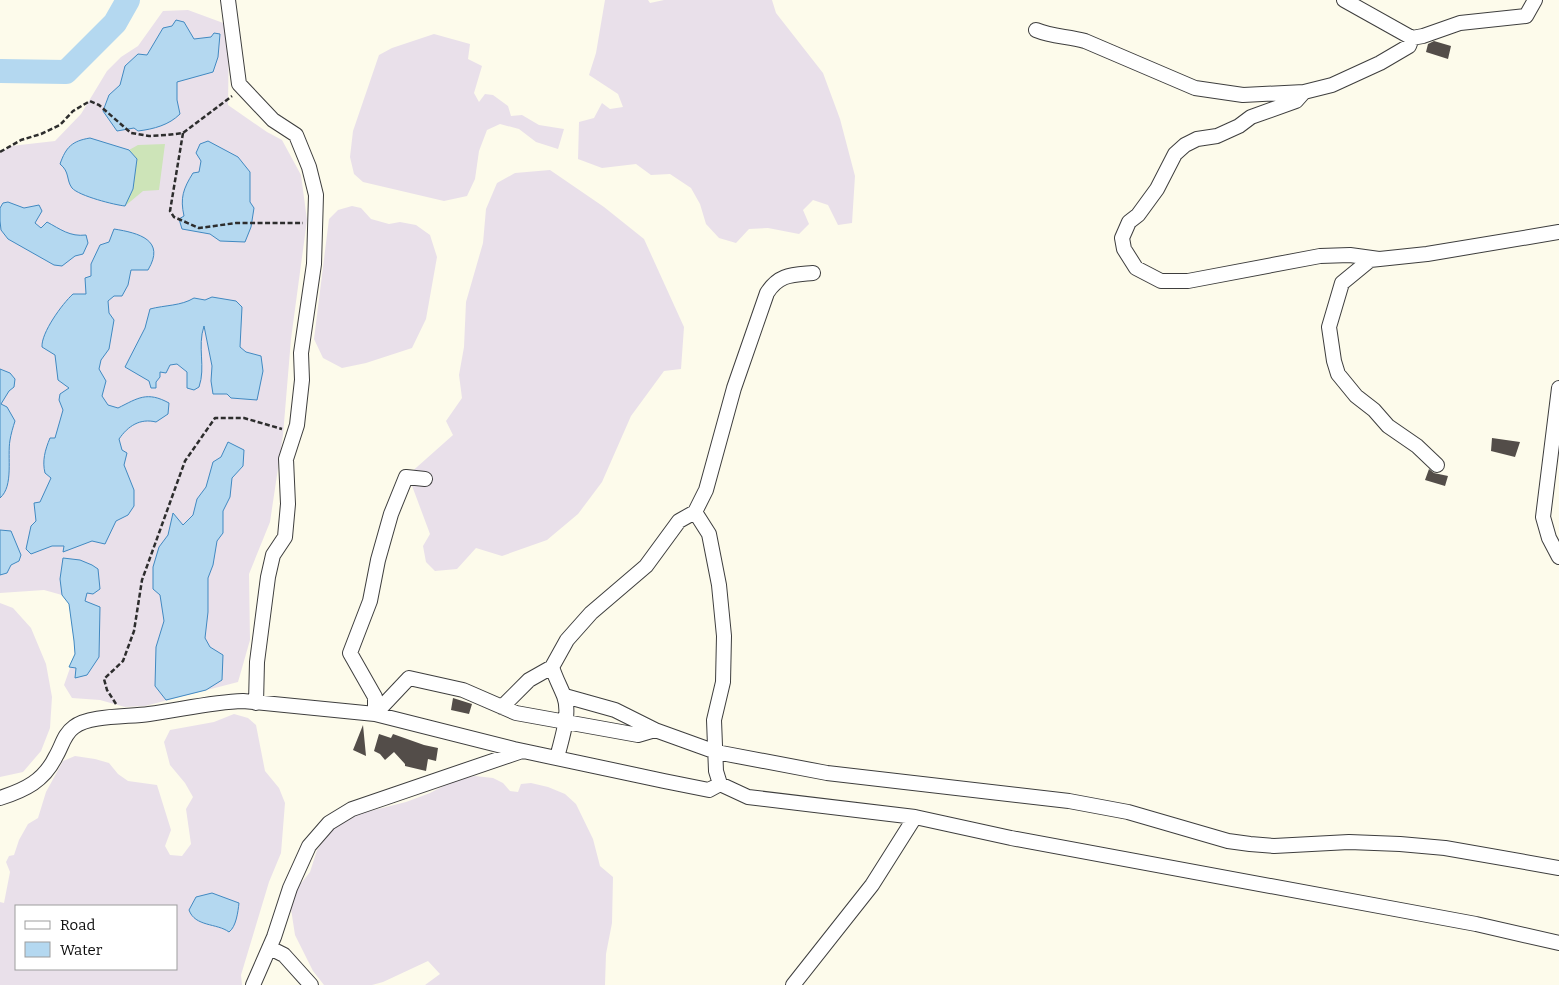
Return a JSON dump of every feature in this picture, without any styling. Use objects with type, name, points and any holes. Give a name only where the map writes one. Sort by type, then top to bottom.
[{"type":"street","points":[[228,0],[239,84],[273,120],[296,135],[309,167],[316,195],[314,264],[301,354],[302,380],[297,425],[286,459],[288,504],[285,537],[274,556],[268,577],[257,662],[256,703]]},
{"type":"street","points":[[1344,0],[1412,38],[1460,23],[1526,16],[1535,0]]},
{"type":"street","points":[[1036,30],[1051,36],[1068,37],[1085,42],[1163,76],[1211,92],[1243,95],[1304,92],[1332,85],[1380,63],[1409,46],[1412,38]]},
{"type":"street","points":[[1304,92],[1296,101],[1251,118],[1217,136],[1197,139],[1185,144],[1175,154],[1158,188],[1138,215],[1129,222],[1122,238],[1124,249],[1136,268],[1161,281],[1188,281],[1320,256],[1350,255],[1379,259]]},
{"type":"street","points":[[1437,466],[1417,446],[1396,432],[1374,410],[1356,396],[1342,380],[1334,361],[1330,327],[1342,283],[1367,261],[1427,254],[1559,232]]},
{"type":"street","points":[[502,707],[529,680],[552,667],[567,640],[591,612],[646,566],[679,521],[696,512],[706,490],[734,388],[767,293],[775,281],[789,276],[813,274]]},
{"type":"street","points":[[1559,388],[1552,496],[1543,518],[1549,538],[1559,557]]},
{"type":"street","points":[[375,714],[375,697],[350,653],[370,601],[378,560],[396,499],[403,488],[406,477],[425,479]]},
{"type":"street","points":[[696,512],[709,534],[719,585],[724,636],[723,682],[714,720],[716,771],[720,784],[748,797],[915,817],[1011,838],[1476,924],[1559,943]]},
{"type":"street","points":[[552,667],[557,684],[565,696],[565,722],[557,758]]},
{"type":"street","points":[[375,714],[409,678],[463,690],[516,713],[638,735],[655,730]]},
{"type":"street","points":[[565,696],[615,710],[655,730],[716,752],[779,765],[872,779],[1069,801],[1128,812],[1228,841],[1250,844],[1274,846],[1349,842],[1400,844],[1445,848],[1559,868]]},
{"type":"street","points":[[0,798],[25,790],[44,776],[56,757],[64,738],[74,727],[86,721],[148,715],[222,702],[256,703],[375,714],[522,751],[709,790],[720,784]]},
{"type":"street","points":[[254,985],[270,948],[290,888],[309,846],[330,824],[352,809],[522,751]]},
{"type":"street","points":[[794,985],[809,962],[832,937],[872,885],[915,817]]},
{"type":"street","points":[[270,948],[284,955],[311,985]]},
{"type":"path","points":[[0,152],[22,140],[60,125],[73,111],[90,101],[99,105],[131,133],[149,136],[183,133],[233,96],[239,84]]},
{"type":"path","points":[[183,133],[170,211],[174,217],[199,228],[236,222],[257,224],[285,222],[316,225]]},
{"type":"path","points":[[116,705],[107,690],[104,679],[123,661],[134,631],[142,580],[185,462],[216,418],[244,418],[288,430],[297,425]]},
{"type":"shaded area","points":[[605,0],[648,0],[650,3],[664,0],[772,0],[776,13],[823,73],[840,119],[855,176],[852,223],[838,225],[828,205],[813,200],[803,210],[809,224],[799,234],[768,228],[749,229],[736,243],[719,238],[706,224],[700,204],[691,188],[670,174],[651,175],[636,164],[602,168],[578,159],[579,122],[594,118],[602,103],[610,109],[623,107],[618,94],[589,75],[596,53]]},
{"type":"shaded area","points":[[188,10],[226,24],[229,34],[228,105],[282,140],[301,175],[307,220],[291,339],[283,435],[270,522],[249,574],[250,640],[238,682],[145,706],[125,707],[100,700],[72,698],[64,685],[75,654],[69,604],[62,595],[44,590],[0,593],[0,153],[11,146],[55,141],[81,114],[107,71],[121,57],[138,46],[163,11]]},
{"type":"shaded area","points":[[434,34],[470,44],[468,59],[482,66],[474,93],[479,102],[485,94],[493,95],[508,106],[511,116],[522,115],[539,125],[564,129],[558,149],[536,142],[519,129],[500,124],[487,130],[479,151],[475,179],[467,196],[444,201],[363,182],[354,174],[350,157],[353,131],[379,55],[392,48]]},
{"type":"shaded area","points":[[550,170],[604,207],[644,239],[684,327],[681,369],[664,371],[631,416],[602,482],[578,514],[547,540],[502,556],[476,548],[457,569],[435,571],[426,562],[423,546],[430,534],[408,475],[453,435],[446,421],[462,398],[459,375],[464,347],[466,302],[483,243],[486,209],[497,183],[515,173]]},
{"type":"shaded area","points":[[352,206],[361,208],[371,219],[389,224],[400,222],[416,225],[430,235],[437,257],[426,319],[412,348],[366,363],[342,368],[323,358],[314,339],[329,219],[338,210]]},
{"type":"shaded area","points":[[0,603],[13,608],[31,628],[46,664],[52,697],[50,728],[41,751],[23,772],[0,777]]},
{"type":"shaded area","points":[[234,714],[248,718],[256,725],[265,771],[279,788],[285,803],[281,853],[269,882],[241,975],[242,985],[0,985],[0,902],[4,903],[10,872],[6,862],[9,856],[14,855],[19,840],[28,824],[38,818],[46,792],[63,761],[75,756],[95,759],[109,763],[118,774],[128,781],[157,785],[171,830],[165,846],[170,855],[182,856],[191,844],[186,809],[193,797],[185,783],[170,765],[164,742],[170,730],[214,722]]},
{"type":"shaded area","points":[[475,776],[493,778],[503,783],[510,791],[518,792],[521,784],[531,783],[548,787],[565,794],[576,804],[593,839],[600,866],[613,877],[612,923],[606,954],[605,985],[425,985],[440,974],[428,961],[383,982],[372,985],[324,985],[313,971],[295,935],[291,909],[295,891],[310,872],[317,850],[332,829],[350,816],[406,802],[430,793],[455,780]]},
{"type":"green space","points":[[165,144],[159,190],[143,191],[125,206],[133,189],[137,159],[129,150],[138,145]]},
{"type":"water","points":[[176,20],[184,22],[194,39],[211,37],[214,33],[220,34],[218,57],[213,72],[177,82],[177,100],[180,114],[171,121],[155,128],[138,131],[134,128],[117,131],[103,111],[109,95],[120,85],[125,66],[138,54],[147,55],[163,28],[172,26]]},
{"type":"water","points":[[90,138],[129,150],[137,159],[133,189],[125,206],[89,197],[76,191],[70,185],[65,170],[60,164],[62,158],[67,149],[74,143]]},
{"type":"water","points":[[208,141],[238,157],[250,172],[250,202],[254,208],[251,227],[245,242],[220,241],[210,234],[182,229],[179,219],[184,216],[183,194],[193,173],[199,172],[201,161],[196,153],[200,144]]},
{"type":"water","points":[[8,202],[24,208],[39,205],[42,211],[35,223],[41,228],[47,222],[70,234],[86,235],[88,243],[83,254],[75,256],[62,266],[54,265],[8,239],[1,230],[0,208],[3,203]]},
{"type":"water","points":[[114,229],[132,233],[147,240],[152,245],[154,252],[153,260],[148,270],[131,270],[128,285],[122,296],[114,296],[108,301],[109,313],[114,320],[109,349],[101,360],[99,369],[106,381],[102,396],[108,405],[118,408],[143,397],[155,397],[169,403],[168,414],[156,422],[145,421],[135,424],[126,430],[119,439],[122,450],[127,453],[124,465],[134,490],[134,506],[128,515],[116,521],[105,544],[92,541],[63,552],[64,546],[52,546],[31,554],[26,549],[31,526],[36,521],[34,503],[40,502],[51,478],[45,473],[45,451],[50,438],[55,438],[63,410],[59,400],[60,394],[69,388],[58,380],[55,355],[42,347],[43,341],[53,319],[68,299],[73,294],[86,294],[85,278],[91,276],[91,264],[100,245],[109,242]]},
{"type":"water","points":[[212,297],[236,301],[242,307],[240,347],[246,352],[261,356],[263,371],[257,400],[231,398],[227,394],[213,394],[211,381],[212,366],[204,326],[201,342],[201,379],[199,387],[194,390],[187,388],[187,372],[177,364],[170,365],[166,373],[160,372],[156,388],[151,388],[149,381],[125,367],[145,328],[150,309],[178,304],[194,298],[205,300]]},
{"type":"water","points":[[0,369],[10,373],[15,379],[14,387],[9,391],[1,404],[7,407],[15,421],[9,447],[9,479],[0,498]]},
{"type":"water","points":[[228,442],[244,450],[243,466],[232,478],[230,497],[223,511],[223,533],[217,541],[213,565],[208,578],[208,612],[205,638],[210,647],[223,655],[222,680],[206,690],[166,700],[155,686],[156,647],[164,621],[160,595],[153,589],[153,567],[159,547],[168,535],[173,513],[183,525],[193,515],[197,499],[206,487],[213,462],[221,457]]},
{"type":"water","points":[[0,530],[11,531],[21,555],[19,561],[11,565],[7,573],[0,575]]},
{"type":"water","points":[[63,558],[80,560],[98,569],[100,589],[93,594],[87,593],[85,601],[100,607],[99,657],[87,675],[75,678],[76,668],[69,667],[75,654],[69,604],[62,595],[60,579]]},
{"type":"water","points":[[212,893],[239,903],[235,923],[229,932],[201,922],[189,910],[196,897]]},
{"type":"building","points":[[1434,41],[1451,46],[1448,59],[1426,52],[1428,44]]},
{"type":"building","points":[[1492,438],[1520,442],[1515,457],[1491,451]]},
{"type":"building","points":[[1429,469],[1434,473],[1448,476],[1445,486],[1425,480]]},
{"type":"building","points":[[453,698],[472,704],[469,714],[451,710]]},
{"type":"building","points":[[363,725],[366,756],[353,750]]},
{"type":"building","points":[[379,734],[391,738],[393,734],[438,748],[436,761],[428,759],[426,771],[405,766],[394,752],[385,760],[374,751]]},
{"type":"waterway","points":[[0,71],[66,72],[115,23],[128,0]]}]
